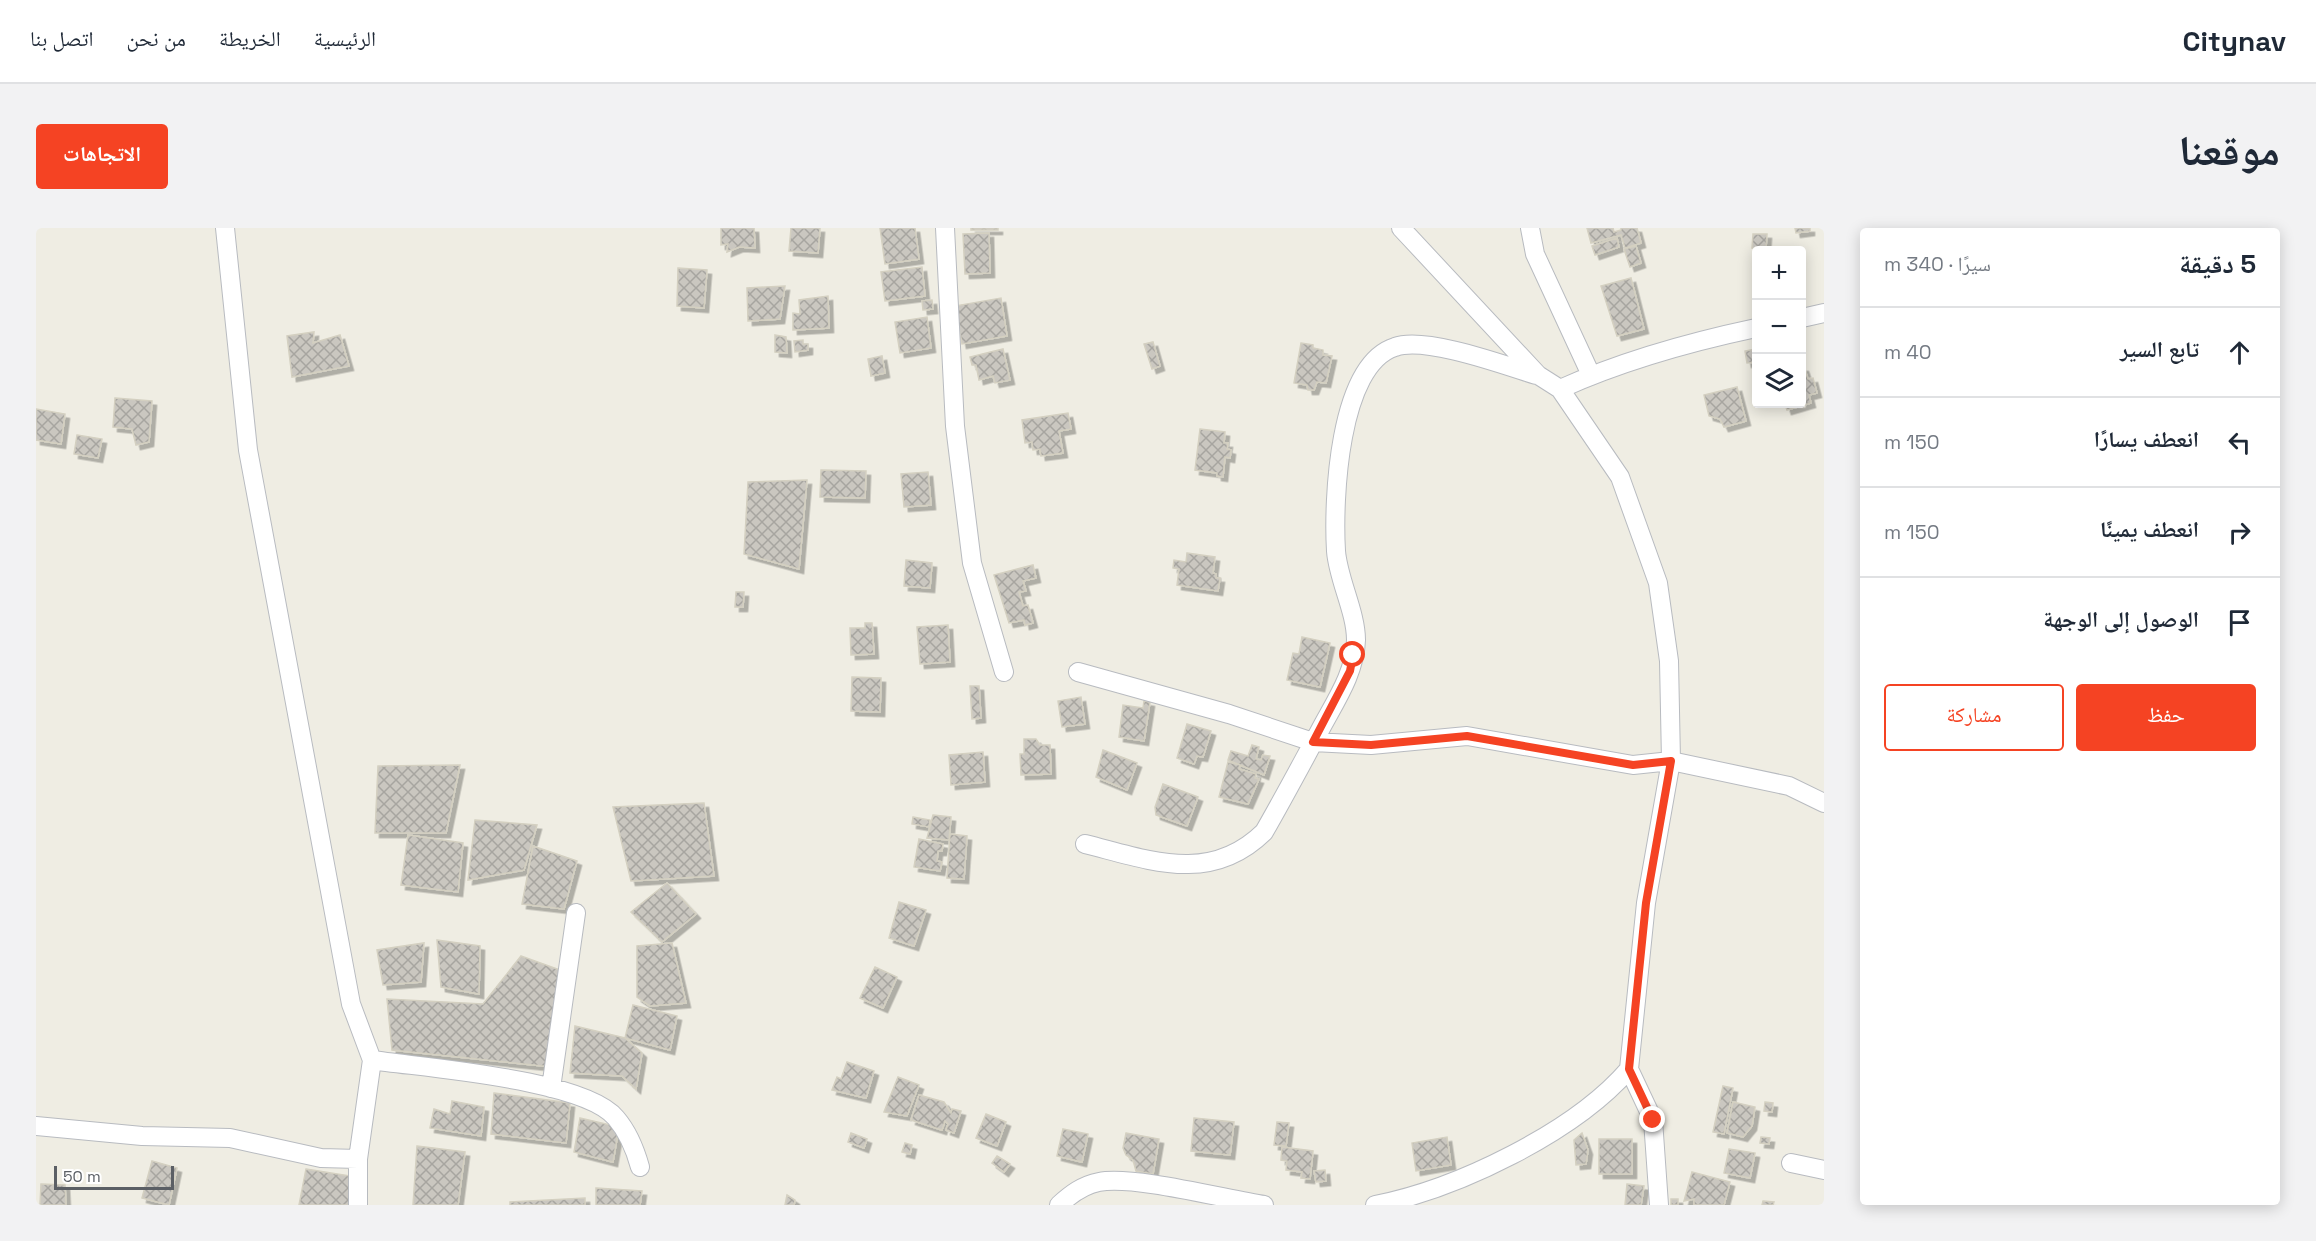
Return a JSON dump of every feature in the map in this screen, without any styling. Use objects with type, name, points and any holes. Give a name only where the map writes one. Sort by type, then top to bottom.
[{"type":"street","points":[[225,228],[248,450],[351,1004],[372,1060],[358,1159],[358,1205]]},
{"type":"street","points":[[945,228],[955,426],[972,563],[1004,672]]},
{"type":"street","points":[[1401,228],[1538,375],[1560,389],[1620,477],[1658,583],[1670,661],[1671,761],[1646,903],[1629,1069],[1653,1120],[1659,1205]]},
{"type":"street","points":[[1530,228],[1535,254],[1591,375]]},
{"type":"street","points":[[1806,317],[1824,313]]},
{"type":"street","points":[[1560,389],[1591,375],[1711,338],[1752,329]]},
{"type":"street","points":[[1085,844],[1156,862],[1198,866],[1225,859],[1250,847],[1264,832],[1350,671],[1356,639],[1336,552],[1338,468],[1344,427],[1362,378],[1377,355],[1396,346],[1423,345],[1538,375]]},
{"type":"street","points":[[1078,672],[1229,714],[1313,742],[1371,745],[1467,736],[1633,765],[1671,761],[1789,786],[1824,802]]},
{"type":"street","points":[[551,1088],[576,913]]},
{"type":"street","points":[[372,1060],[551,1088],[592,1102],[615,1116],[634,1145],[640,1167]]},
{"type":"street","points":[[1375,1205],[1403,1200],[1506,1158],[1599,1101],[1629,1069]]},
{"type":"street","points":[[36,1126],[142,1136],[230,1138],[321,1158],[358,1159]]},
{"type":"street","points":[[1791,1163],[1824,1170]]},
{"type":"street","points":[[1059,1205],[1073,1192],[1100,1182],[1135,1183],[1264,1205]]},
{"type":"building","points":[[721,228],[754,228],[755,248],[739,247],[727,252],[728,244],[721,245]]},
{"type":"building","points":[[791,228],[820,228],[818,253],[789,251]]},
{"type":"building","points":[[880,228],[915,228],[919,259],[885,264]]},
{"type":"building","points":[[971,228],[998,228],[998,230],[971,230]]},
{"type":"building","points":[[1587,228],[1613,228],[1614,232],[1621,228],[1637,228],[1641,243],[1625,248],[1621,235],[1591,243]]},
{"type":"building","points":[[1795,228],[1810,228],[1810,231],[1796,233]]},
{"type":"building","points":[[989,233],[990,273],[965,274],[963,234]]},
{"type":"building","points":[[1753,234],[1767,234],[1766,246],[1752,246]]},
{"type":"building","points":[[1617,238],[1619,247],[1595,255],[1592,246]]},
{"type":"building","points":[[1636,246],[1641,263],[1630,267],[1624,249]]},
{"type":"building","points":[[922,267],[925,296],[885,301],[881,272]]},
{"type":"building","points":[[678,268],[707,270],[704,308],[677,306]]},
{"type":"building","points":[[1631,278],[1644,329],[1617,336],[1601,286]]},
{"type":"building","points":[[785,286],[780,319],[748,321],[747,288]]},
{"type":"building","points":[[828,296],[829,328],[793,330],[793,313],[800,314],[799,300]]},
{"type":"building","points":[[1001,298],[1007,336],[962,344],[955,306]]},
{"type":"building","points":[[932,300],[933,309],[923,310],[922,301]]},
{"type":"building","points":[[927,317],[931,348],[900,353],[895,322]]},
{"type":"building","points":[[314,332],[313,343],[340,335],[349,366],[292,377],[287,336]]},
{"type":"building","points":[[775,335],[786,337],[787,353],[775,352]]},
{"type":"building","points":[[803,340],[803,344],[808,344],[808,350],[795,352],[794,341]]},
{"type":"building","points":[[1153,342],[1160,366],[1152,369],[1144,344]]},
{"type":"building","points":[[1301,343],[1313,345],[1313,348],[1323,350],[1323,355],[1332,356],[1326,383],[1317,382],[1314,390],[1308,390],[1307,385],[1294,383]]},
{"type":"building","points":[[1003,349],[1010,380],[995,383],[993,376],[979,380],[976,365],[972,365],[970,357]]},
{"type":"building","points":[[1752,350],[1752,362],[1747,363],[1745,351]]},
{"type":"building","points":[[882,356],[885,373],[871,376],[868,359]]},
{"type":"building","points":[[1806,373],[1808,379],[1813,378],[1817,393],[1809,395],[1811,403],[1806,404]]},
{"type":"building","points":[[1737,387],[1746,421],[1724,427],[1720,419],[1709,416],[1704,395]]},
{"type":"building","points":[[115,398],[152,401],[149,442],[136,445],[132,429],[113,427]]},
{"type":"building","points":[[36,409],[65,414],[61,444],[36,440]]},
{"type":"building","points":[[1068,413],[1071,429],[1059,431],[1063,453],[1041,456],[1040,449],[1033,450],[1032,442],[1025,443],[1022,420]]},
{"type":"building","points":[[1200,429],[1225,432],[1224,443],[1228,443],[1227,449],[1231,450],[1230,458],[1225,457],[1223,477],[1217,476],[1217,473],[1195,470]]},
{"type":"building","points":[[77,435],[102,439],[98,458],[74,454]]},
{"type":"building","points":[[821,470],[866,471],[865,498],[820,497]]},
{"type":"building","points":[[928,472],[931,505],[904,507],[901,474]]},
{"type":"building","points":[[807,480],[799,569],[744,554],[748,482]]},
{"type":"building","points":[[1187,553],[1215,557],[1213,573],[1216,574],[1216,578],[1220,578],[1218,591],[1177,585],[1179,569],[1173,568],[1174,560],[1186,562]]},
{"type":"building","points":[[906,560],[932,563],[930,588],[904,586]]},
{"type":"building","points":[[1033,565],[1036,578],[1023,581],[1026,591],[1019,592],[1023,606],[1028,605],[1033,623],[1025,625],[1024,620],[1009,623],[994,575]]},
{"type":"building","points":[[736,592],[744,592],[743,607],[735,607]]},
{"type":"building","points":[[865,623],[872,623],[874,654],[851,655],[850,628],[865,628]]},
{"type":"building","points":[[948,625],[950,662],[920,664],[917,627]]},
{"type":"building","points":[[1302,637],[1330,643],[1320,687],[1287,680],[1293,653],[1299,654]]},
{"type":"building","points":[[852,677],[881,678],[880,712],[851,711]]},
{"type":"building","points":[[970,686],[979,686],[981,718],[972,719]]},
{"type":"building","points":[[1081,697],[1085,724],[1062,727],[1058,701]]},
{"type":"building","points":[[1144,701],[1150,702],[1144,741],[1119,737],[1123,705],[1143,708]]},
{"type":"building","points":[[1187,724],[1211,731],[1203,757],[1197,756],[1194,764],[1177,758]]},
{"type":"building","points":[[1024,739],[1036,739],[1040,745],[1050,745],[1051,774],[1021,775],[1020,754],[1024,754]]},
{"type":"building","points":[[1252,745],[1259,747],[1256,759],[1261,760],[1263,755],[1270,756],[1264,775],[1228,760],[1231,751],[1248,756]]},
{"type":"building","points":[[1103,750],[1137,763],[1127,790],[1096,777]]},
{"type":"building","points":[[983,752],[985,782],[951,785],[949,755]]},
{"type":"building","points":[[1228,762],[1240,765],[1239,769],[1256,774],[1255,778],[1259,779],[1248,804],[1219,797]]},
{"type":"building","points":[[460,765],[446,833],[375,833],[378,766]]},
{"type":"building","points":[[1163,784],[1198,797],[1187,826],[1156,815],[1155,807]]},
{"type":"building","points":[[704,803],[714,876],[631,881],[613,807]]},
{"type":"building","points":[[933,815],[951,817],[949,840],[927,838]]},
{"type":"building","points":[[913,817],[930,820],[929,827],[912,824]]},
{"type":"building","points":[[475,820],[537,825],[524,870],[468,880]]},
{"type":"building","points":[[950,834],[967,836],[964,879],[947,878]]},
{"type":"building","points":[[408,835],[463,843],[458,892],[401,885]]},
{"type":"building","points":[[919,839],[943,844],[942,851],[938,851],[937,861],[942,862],[940,871],[914,867]]},
{"type":"building","points":[[533,846],[577,861],[564,909],[522,904]]},
{"type":"building","points":[[667,883],[696,914],[662,942],[631,912]]},
{"type":"building","points":[[899,902],[926,910],[914,946],[889,938]]},
{"type":"building","points":[[437,940],[480,946],[479,994],[441,987]]},
{"type":"building","points":[[424,943],[421,982],[383,985],[377,950]]},
{"type":"building","points":[[672,943],[686,1003],[650,1006],[637,997],[637,946]]},
{"type":"building","points":[[521,956],[560,970],[552,1067],[392,1050],[387,999],[483,1004]]},
{"type":"building","points":[[875,967],[897,977],[883,1008],[860,998]]},
{"type":"building","points":[[633,1005],[677,1016],[670,1050],[625,1038]]},
{"type":"building","points":[[575,1026],[625,1038],[642,1053],[636,1089],[622,1076],[570,1073]]},
{"type":"building","points":[[847,1062],[874,1071],[866,1098],[832,1090],[837,1077],[841,1079]]},
{"type":"building","points":[[898,1077],[919,1085],[907,1116],[884,1112]]},
{"type":"building","points":[[1723,1086],[1733,1088],[1724,1134],[1713,1132]]},
{"type":"building","points":[[494,1093],[570,1103],[566,1143],[491,1134]]},
{"type":"building","points":[[919,1095],[944,1102],[951,1113],[952,1109],[961,1111],[954,1133],[946,1130],[948,1124],[945,1121],[942,1130],[911,1120]]},
{"type":"building","points":[[452,1101],[484,1107],[481,1136],[430,1128],[434,1109],[450,1114]]},
{"type":"building","points":[[1733,1102],[1755,1107],[1752,1126],[1743,1137],[1727,1133]]},
{"type":"building","points":[[1765,1102],[1773,1103],[1772,1112],[1764,1111]]},
{"type":"building","points":[[986,1114],[1006,1122],[997,1146],[976,1138]]},
{"type":"building","points":[[580,1118],[619,1127],[613,1162],[574,1152]]},
{"type":"building","points":[[1194,1118],[1234,1122],[1230,1155],[1191,1151]]},
{"type":"building","points":[[1277,1122],[1289,1123],[1286,1146],[1274,1145]]},
{"type":"building","points":[[1063,1129],[1088,1134],[1082,1162],[1057,1156]]},
{"type":"building","points":[[851,1133],[867,1139],[864,1148],[848,1142]]},
{"type":"building","points":[[1126,1133],[1159,1139],[1153,1174],[1136,1171],[1133,1160],[1126,1155],[1123,1148]]},
{"type":"building","points":[[1582,1133],[1588,1150],[1586,1164],[1576,1165],[1574,1140]]},
{"type":"building","points":[[1447,1137],[1451,1165],[1416,1171],[1412,1143]]},
{"type":"building","points":[[1761,1137],[1770,1138],[1769,1144],[1760,1143]]},
{"type":"building","points":[[1599,1139],[1632,1139],[1632,1174],[1599,1174]]},
{"type":"building","points":[[905,1143],[912,1145],[910,1154],[902,1152]]},
{"type":"building","points":[[417,1146],[465,1152],[458,1205],[413,1205]]},
{"type":"building","points":[[1282,1147],[1313,1151],[1310,1179],[1301,1178],[1302,1172],[1286,1170],[1287,1161],[1281,1160]]},
{"type":"building","points":[[1729,1149],[1755,1153],[1750,1178],[1724,1173]]},
{"type":"building","points":[[997,1156],[1010,1164],[1004,1172],[992,1163]]},
{"type":"building","points":[[152,1161],[177,1168],[169,1205],[142,1198]]},
{"type":"building","points":[[306,1169],[357,1177],[352,1205],[299,1205]]},
{"type":"building","points":[[1325,1170],[1326,1181],[1316,1182],[1314,1171]]},
{"type":"building","points":[[1692,1172],[1730,1182],[1724,1205],[1694,1205],[1694,1199],[1684,1201]]},
{"type":"building","points":[[41,1184],[65,1185],[66,1205],[40,1205]]},
{"type":"building","points":[[1627,1184],[1644,1186],[1641,1205],[1625,1205]]},
{"type":"building","points":[[596,1188],[642,1191],[640,1205],[596,1205]]},
{"type":"building","points":[[787,1195],[795,1200],[794,1205],[785,1205]]},
{"type":"building","points":[[585,1198],[585,1205],[510,1205],[510,1202]]},
{"type":"building","points":[[1671,1199],[1678,1199],[1678,1205],[1671,1205]]},
{"type":"building","points":[[1763,1201],[1774,1202],[1773,1205],[1762,1205]]},
{"type":"route","points":[[1353,655],[1350,671],[1313,742],[1371,745],[1467,736],[1633,765],[1671,761],[1646,903],[1629,1069],[1653,1120]]}]
